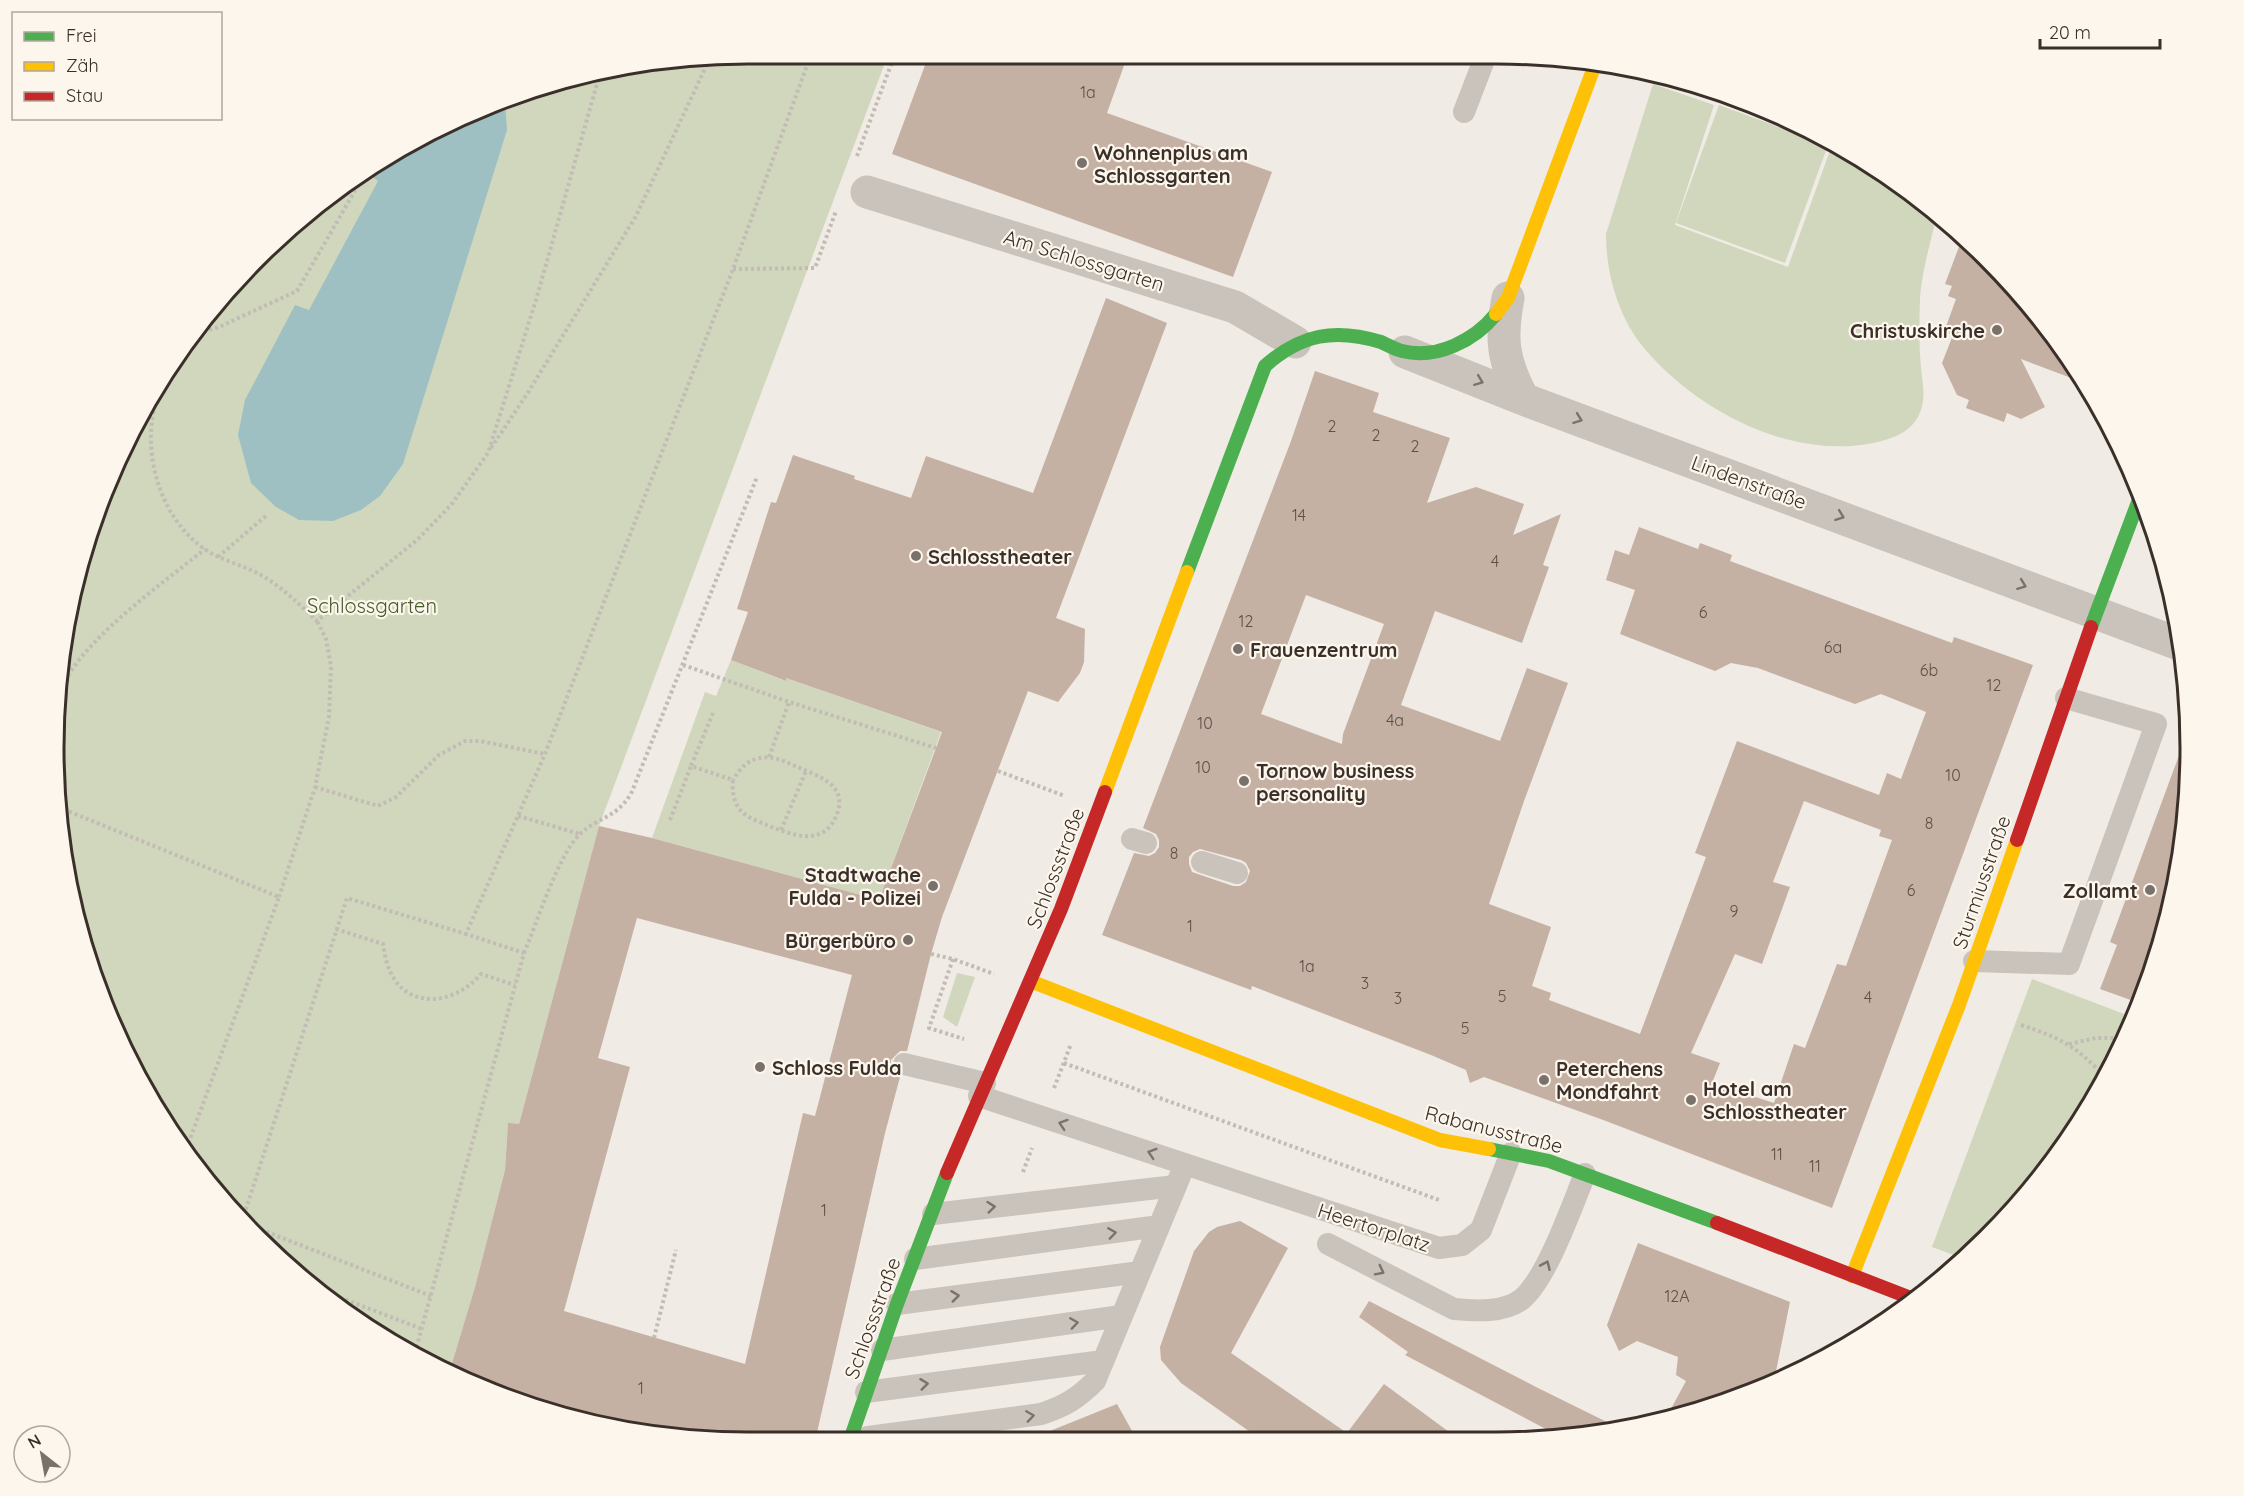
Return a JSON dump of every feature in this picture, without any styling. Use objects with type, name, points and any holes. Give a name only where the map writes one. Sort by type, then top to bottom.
[{"type":"street","points":[[1523,399],[1511,376],[1504,350],[1503,325],[1508,298],[1593,71]]},
{"type":"street","name":"Am Schlossgarten","points":[[867,192],[1235,307],[1306,339]]},
{"type":"street","points":[[1405,352],[1441,352],[1459,344],[1477,334],[1495,318],[1508,298]]},
{"type":"street","name":"Lindenstraße","points":[[1306,339],[1339,334],[1379,342],[1523,399],[2171,641]]},
{"type":"street","name":"Schlossstraße","points":[[853,1432],[897,1304],[933,1214],[950,1164],[1061,909],[1265,366],[1279,351],[1306,339]]},
{"type":"street","name":"Sturmiusstraße","points":[[1851,1276],[1959,1005],[2096,613],[2136,509]]},
{"type":"street","name":"Rabanusstraße","points":[[1030,981],[1440,1140],[1549,1161],[1904,1296]]},
{"type":"lane","points":[[1464,112],[1482,64]]},
{"type":"lane","points":[[1974,961],[2068,964],[2156,724],[2066,698]]},
{"type":"lane","points":[[1202,862],[1237,873]]},
{"type":"lane","name":"Heertorplatz","points":[[904,1064],[1185,1164],[1439,1248],[1462,1245],[1481,1230],[1511,1153]]},
{"type":"lane","points":[[906,1432],[1041,1414],[1078,1398],[1095,1381],[1185,1164]]},
{"type":"lane","points":[[1328,1244],[1454,1309],[1500,1308],[1521,1299],[1540,1279],[1586,1174]]},
{"type":"lane","points":[[933,1214],[1175,1186]]},
{"type":"lane","points":[[915,1259],[1159,1226]]},
{"type":"lane","points":[[897,1304],[1140,1272]]},
{"type":"lane","points":[[882,1350],[1121,1316]]},
{"type":"lane","points":[[866,1392],[1103,1361]]},
{"type":"path","points":[[466,934],[545,754],[733,269],[808,64]]},
{"type":"path","points":[[857,157],[891,64]]},
{"type":"path","points":[[317,621],[417,540],[451,505],[488,453],[530,392],[636,216],[706,66]]},
{"type":"path","points":[[488,453],[536,300],[597,82]]},
{"type":"path","points":[[207,330],[297,291],[356,188]]},
{"type":"path","points":[[733,269],[815,268]]},
{"type":"path","points":[[153,411],[150,435],[154,464],[164,500],[178,524],[205,549],[288,593],[317,621],[326,639],[331,666],[329,717],[315,787],[279,897],[189,1141]]},
{"type":"path","points":[[417,1346],[524,953],[566,851],[580,834],[622,807],[631,794],[757,477]]},
{"type":"path","points":[[218,556],[268,514]]},
{"type":"path","points":[[69,674],[105,633],[205,549]]},
{"type":"path","points":[[683,665],[789,702],[936,748]]},
{"type":"path","points":[[769,757],[789,702]]},
{"type":"path","points":[[670,820],[713,713]]},
{"type":"path","points":[[315,787],[378,806],[396,797],[439,755],[465,741],[480,741],[545,754]]},
{"type":"path","points":[[769,757],[777,758],[824,778],[832,786],[840,800],[837,814],[828,828],[815,835],[795,836],[753,819],[738,809],[732,788],[738,771],[759,758],[769,757]]},
{"type":"path","points":[[691,766],[733,780]]},
{"type":"path","points":[[781,830],[806,771]]},
{"type":"path","points":[[998,771],[1066,797]]},
{"type":"path","points":[[68,811],[279,897]]},
{"type":"path","points":[[518,816],[580,834]]},
{"type":"path","points":[[246,1212],[346,898],[524,953]]},
{"type":"path","points":[[336,929],[383,944],[387,964],[394,978],[403,988],[418,997],[432,1001],[447,998],[466,990],[481,974],[515,985]]},
{"type":"path","points":[[931,954],[953,958],[994,974]]},
{"type":"path","points":[[953,958],[929,1028],[967,1040]]},
{"type":"path","points":[[2021,1025],[2055,1036],[2069,1044],[2098,1071]]},
{"type":"path","points":[[2069,1044],[2096,1038],[2114,1038]]},
{"type":"path","points":[[1054,1088],[1071,1044]]},
{"type":"path","points":[[1064,1064],[1439,1200]]},
{"type":"path","points":[[1021,1177],[1034,1141]]},
{"type":"path","points":[[264,1230],[431,1296]]},
{"type":"path","points":[[654,1338],[676,1250]]},
{"type":"path","points":[[345,1300],[422,1329]]},
{"type":"green space","name":"Schlossgarten","points":[[885,64],[599,826],[519,1124],[508,1124],[505,1170],[475,1287],[452,1364],[406,1340],[368,1316],[297,1262],[234,1199],[180,1128],[135,1050],[101,968],[88,925],[70,837],[66,793],[64,748],[70,659],[88,571],[101,528],[135,446],[156,406],[180,368],[234,297],[297,234],[368,180],[406,156],[446,135],[528,101],[615,78],[659,70],[703,66]]},
{"type":"green space","points":[[1653,84],[1714,105],[1675,225],[1788,267],[1830,152],[1838,156],[1876,180],[1935,224],[1924,269],[1920,300],[1923,401],[1916,420],[1897,436],[1879,442],[1841,446],[1810,444],[1778,437],[1717,410],[1665,371],[1635,336],[1615,294],[1608,264],[1606,234]]},
{"type":"green space","points":[[1719,105],[1786,130],[1826,150],[1785,263],[1676,223]]},
{"type":"green space","points":[[731,660],[785,681],[786,678],[941,732],[879,900],[652,838],[705,692],[716,696]]},
{"type":"green space","points":[[957,973],[975,977],[957,1027],[943,1017]]},
{"type":"green space","points":[[2032,979],[2125,1014],[2088,1090],[2064,1128],[2010,1199],[1954,1255],[1932,1247]]},
{"type":"water","points":[[506,110],[507,130],[403,464],[380,496],[361,510],[333,521],[299,520],[276,507],[251,483],[238,435],[245,400],[295,305],[309,310],[378,181],[373,177],[406,156],[446,135]]},
{"type":"building","name":"Wohnenplus am Schlossgarten","points":[[926,64],[1125,64],[1107,113],[1272,172],[1233,277],[892,154]]},
{"type":"building","name":"Christuskirche","points":[[1959,246],[2010,297],[2070,377],[2021,359],[2045,407],[2021,419],[2007,413],[2004,422],[1966,408],[1969,400],[1957,395],[1942,363],[1953,335],[1944,332],[1956,299],[1948,296],[1952,286],[1945,284]]},
{"type":"building","points":[[1106,298],[1167,323],[1056,618],[1085,629],[1084,662],[1080,673],[1058,702],[1028,691],[942,917],[907,1051],[900,1051],[891,1060],[891,1068],[900,1077],[885,1133],[817,1432],[703,1430],[659,1426],[615,1418],[528,1395],[452,1364],[475,1287],[505,1170],[508,1123],[519,1124],[599,826],[652,838],[879,900],[942,732],[786,678],[786,681],[731,660],[748,612],[737,609],[771,502],[776,503],[793,455],[911,498],[926,456],[1033,493]],"holes":[[[637,918],[852,975],[815,1116],[803,1113],[745,1364],[564,1311],[630,1067],[598,1058]]]},
{"type":"building","points":[[1315,371],[1379,393],[1373,412],[1450,438],[1427,503],[1476,487],[1524,504],[1513,535],[1561,514],[1543,565],[1549,567],[1522,643],[1435,611],[1401,705],[1500,741],[1527,668],[1568,683],[1489,904],[1551,927],[1532,986],[1551,993],[1549,1000],[1640,1034],[1706,857],[1695,853],[1737,741],[1879,795],[1887,773],[1901,779],[1926,712],[1881,694],[1855,704],[1758,668],[1731,663],[1715,671],[1620,634],[1635,590],[1606,580],[1615,550],[1629,555],[1639,527],[1698,549],[1700,543],[1732,555],[1730,561],[1952,643],[1954,637],[2033,665],[1832,1208],[1606,1121],[1484,1077],[1470,1083],[1466,1070],[1431,1055],[1252,986],[1251,990],[1102,935],[1134,853],[1149,856],[1159,847],[1156,834],[1143,828],[1291,441]],"holes":[[[1306,595],[1384,624],[1343,734],[1342,744],[1261,714]],[[1804,801],[1881,830],[1879,836],[1892,840],[1846,966],[1837,964],[1805,1048],[1794,1044],[1774,1103],[1712,1083],[1720,1063],[1691,1053],[1735,954],[1762,964],[1790,887],[1773,882]],[[1200,849],[1241,860],[1246,863],[1250,871],[1246,882],[1240,886],[1233,886],[1192,872],[1189,857]]]},
{"type":"building","name":"Zollamt","points":[[2180,753],[2174,837],[2166,881],[2156,925],[2131,1000],[2100,989],[2117,945],[2110,942]]},
{"type":"building","points":[[1240,1221],[1288,1248],[1231,1353],[1346,1432],[1250,1432],[1181,1383],[1161,1360],[1160,1347],[1194,1251],[1209,1232],[1217,1227]]},
{"type":"building","points":[[1638,1243],[1790,1302],[1776,1371],[1716,1395],[1671,1408],[1686,1381],[1676,1375],[1678,1357],[1637,1341],[1619,1351],[1607,1325]]},
{"type":"building","points":[[1369,1301],[1607,1422],[1547,1429],[1405,1355],[1408,1352],[1359,1317]]},
{"type":"building","points":[[1384,1384],[1449,1432],[1348,1432]]},
{"type":"building","points":[[1117,1404],[1133,1432],[1047,1432]]},
{"type":"traffic: fast","points":[[1187,572],[1265,366],[1278,355],[1305,341],[1334,335],[1349,335],[1381,342],[1399,350],[1428,353],[1466,340],[1496,314]]},
{"type":"traffic: fast","points":[[2091,627],[2136,509]]},
{"type":"traffic: fast","points":[[1489,1149],[1549,1161],[1717,1223]]},
{"type":"traffic: fast","points":[[853,1432],[897,1304],[947,1173]]},
{"type":"traffic: slow","points":[[1496,314],[1508,298],[1593,71]]},
{"type":"traffic: slow","points":[[1105,792],[1187,572]]},
{"type":"traffic: slow","points":[[1852,1276],[1959,1005],[2017,840]]},
{"type":"traffic: slow","points":[[1030,981],[1440,1140],[1489,1149]]},
{"type":"traffic: jam","points":[[2017,840],[2091,627]]},
{"type":"traffic: jam","points":[[947,1173],[1061,909],[1105,792]]},
{"type":"traffic: jam","points":[[1717,1223],[1904,1296]]},
{"type":"place","name":"Wohnenplus am Schlossgarten","points":[[1082,163]]},
{"type":"place","name":"Christuskirche","points":[[1997,330]]},
{"type":"place","name":"Schlosstheater","points":[[916,556]]},
{"type":"place","name":"Frauenzentrum","points":[[1238,649]]},
{"type":"place","name":"Tornow business personality","points":[[1244,781]]},
{"type":"place","name":"Stadtwache Fulda - Polizei","points":[[933,886]]},
{"type":"place","name":"Zollamt","points":[[2150,890]]},
{"type":"place","name":"Bürgerbüro","points":[[908,940]]},
{"type":"place","name":"Schloss Fulda","points":[[760,1067]]},
{"type":"place","name":"Peterchens Mondfahrt","points":[[1544,1080]]},
{"type":"place","name":"Hotel am Schlosstheater","points":[[1691,1100]]}]
